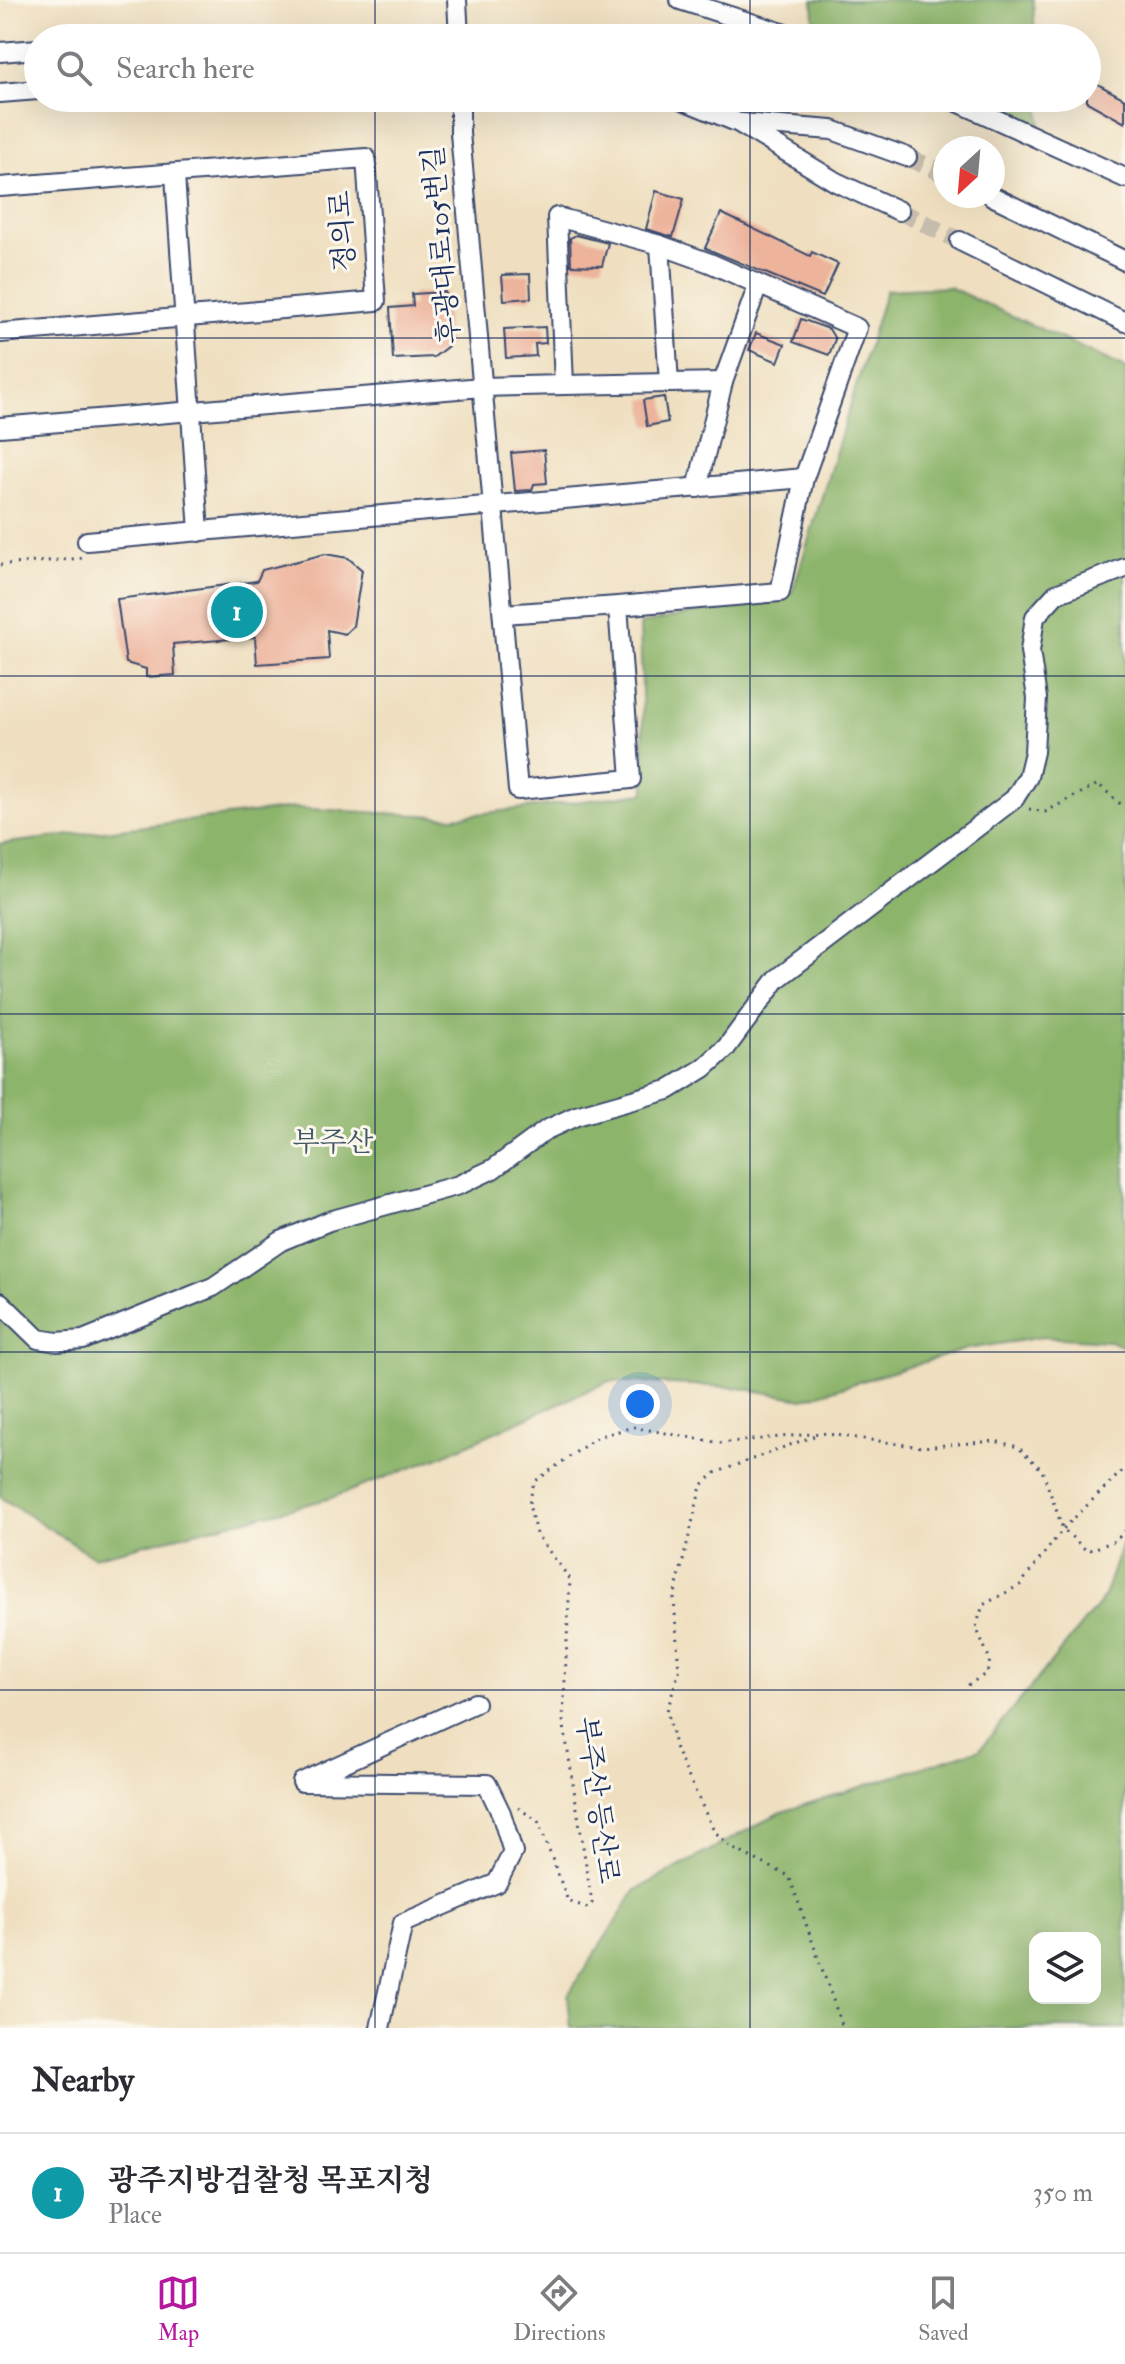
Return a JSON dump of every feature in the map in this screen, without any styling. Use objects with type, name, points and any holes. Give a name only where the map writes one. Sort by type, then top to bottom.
[{"type":"street","points":[[457,0],[458,24]]},
{"type":"street","points":[[680,0],[755,24]]},
{"type":"street","points":[[0,52],[24,50]]},
{"type":"street","points":[[0,93],[24,91]]},
{"type":"street","name":"후광대로105번길","points":[[460,112],[518,790],[631,779],[618,606]]},
{"type":"street","points":[[712,112],[739,123],[836,182],[899,211]]},
{"type":"street","points":[[980,112],[1125,178]]},
{"type":"street","points":[[739,123],[832,130],[907,157]]},
{"type":"street","name":"정의로","points":[[0,187],[366,158],[376,301],[0,333]]},
{"type":"street","points":[[175,175],[199,532]]},
{"type":"street","points":[[1005,202],[1125,261]]},
{"type":"street","points":[[503,614],[780,592],[804,478],[857,328],[660,245],[557,217],[564,385]]},
{"type":"street","points":[[960,241],[1125,322]]},
{"type":"street","points":[[660,245],[669,383]]},
{"type":"street","points":[[697,488],[723,382],[758,285]]},
{"type":"street","points":[[0,427],[482,387],[723,382]]},
{"type":"street","points":[[88,550],[199,532],[804,478]]},
{"type":"street","points":[[0,1302],[38,1339],[57,1342],[83,1340],[213,1287],[281,1241],[329,1221],[459,1185],[493,1169],[546,1130],[576,1116],[668,1090],[704,1068],[726,1048],[777,979],[1014,799],[1028,777],[1034,752],[1037,698],[1030,651],[1035,617],[1056,594],[1125,568]]},
{"type":"street","points":[[380,2028],[403,1923],[497,1883],[513,1852],[501,1813],[487,1784],[302,1782],[475,1703]]},
{"type":"path","points":[[0,565],[88,550]]},
{"type":"path","points":[[1014,799],[1032,810],[1045,812],[1098,784],[1125,808]]},
{"type":"path","name":"부주산 등산로","points":[[501,1813],[519,1808],[538,1821],[568,1901],[588,1908],[592,1903],[563,1720],[570,1579],[536,1534],[529,1504],[534,1482],[597,1437],[633,1427],[720,1443],[821,1433],[921,1447],[995,1441],[1018,1447],[1042,1470],[1063,1529]]},
{"type":"path","name":"부주산 등산로","points":[[821,1433],[715,1473],[701,1486],[674,1598],[679,1671],[667,1711],[676,1750],[714,1831],[732,1848],[789,1876],[843,2028]]},
{"type":"path","points":[[968,1685],[987,1673],[990,1660],[976,1627],[983,1605],[1020,1585],[1063,1529],[1125,1468]]},
{"type":"path","points":[[1063,1529],[1087,1551],[1115,1541],[1125,1531]]},
{"type":"green space","points":[[813,0],[1033,0],[1034,24],[814,24]]},
{"type":"green space","points":[[976,112],[1040,112],[1041,130]]},
{"type":"green space","name":"부주산","points":[[949,287],[1125,368],[1125,1347],[1110,1341],[1043,1337],[967,1349],[803,1399],[733,1387],[609,1381],[437,1458],[328,1499],[94,1557],[0,1497],[0,844],[293,808],[454,817],[645,793],[640,624],[792,593],[886,290]]},
{"type":"green space","points":[[1125,1535],[1125,2028],[571,2028],[568,1995],[636,1890],[779,1813],[980,1749],[1103,1599]]},
{"type":"building","points":[[1101,86],[1125,99],[1125,123],[1101,110]]},
{"type":"building","points":[[656,191],[684,199],[673,237],[646,229]]},
{"type":"building","points":[[721,213],[810,256],[812,252],[838,264],[823,297],[705,248]]},
{"type":"building","points":[[576,235],[608,243],[602,266],[571,265],[570,238]]},
{"type":"building","points":[[530,274],[531,298],[504,300],[502,275]]},
{"type":"building","points":[[445,292],[448,346],[434,357],[393,359],[390,308],[413,306],[412,294]]},
{"type":"building","points":[[801,319],[829,329],[835,339],[829,355],[793,342]]},
{"type":"building","points":[[545,327],[546,343],[535,344],[536,356],[506,358],[504,329]]},
{"type":"building","points":[[756,333],[785,344],[778,362],[749,350]]},
{"type":"building","points":[[664,397],[668,422],[647,426],[643,400]]},
{"type":"building","points":[[544,450],[547,483],[534,484],[532,490],[515,491],[511,453]]},
{"type":"building","points":[[325,554],[348,558],[362,570],[353,626],[345,634],[327,630],[329,659],[257,664],[255,637],[173,644],[175,675],[146,677],[146,669],[126,663],[117,599],[257,581],[262,570]]},
{"type":"tunnel","points":[[907,157],[933,169]]},
{"type":"tunnel","points":[[899,211],[960,241]]},
{"type":"place","name":"광주지방검찰청 목포지청","points":[[237,612]]}]
